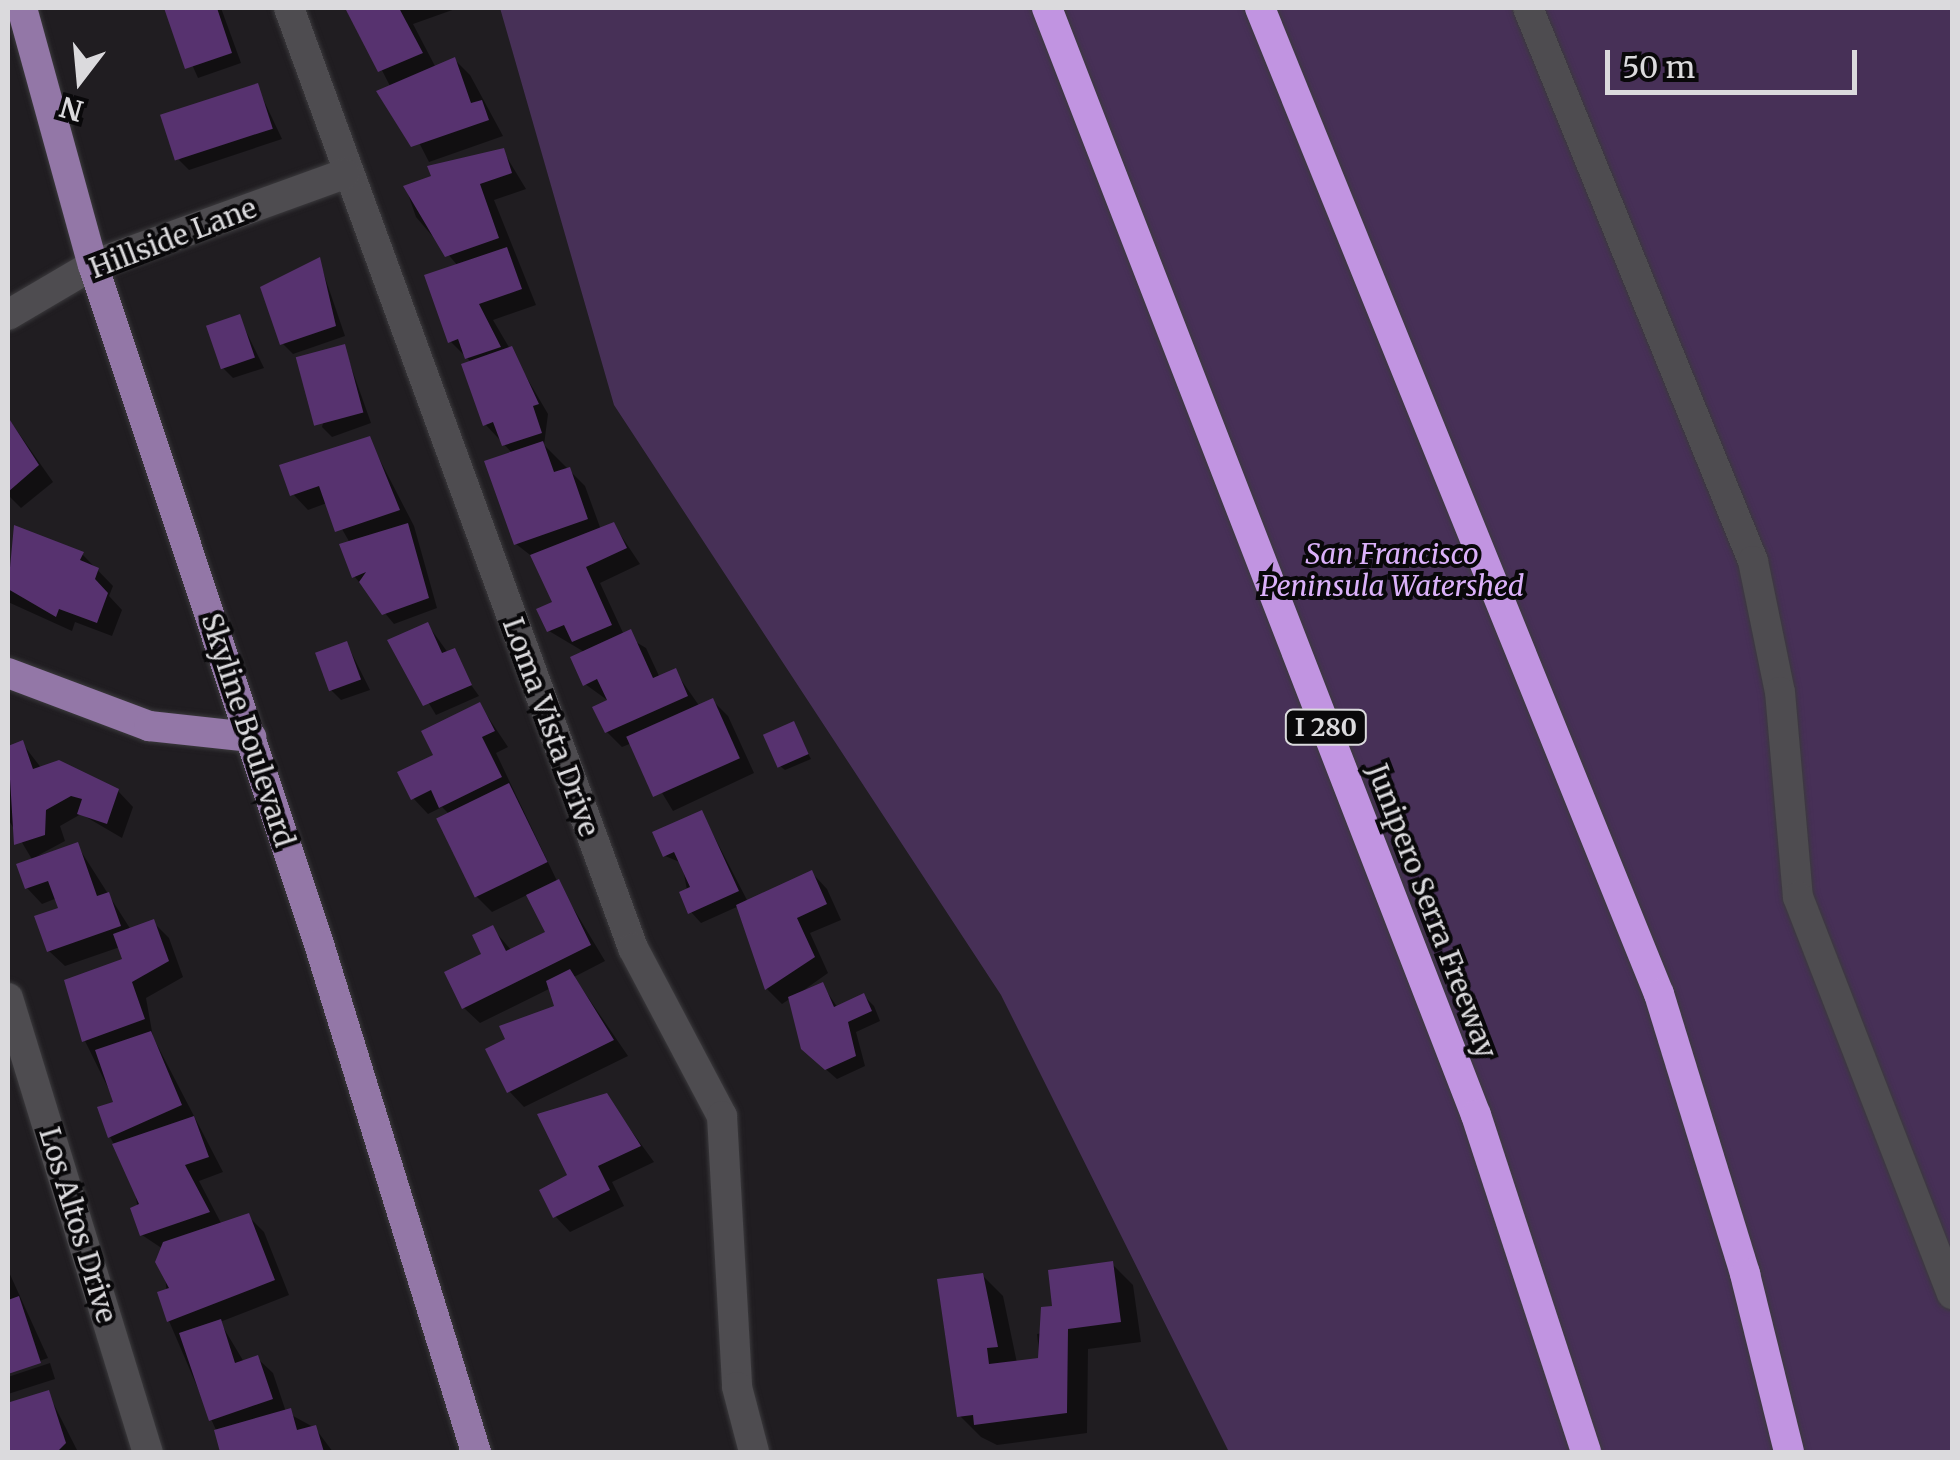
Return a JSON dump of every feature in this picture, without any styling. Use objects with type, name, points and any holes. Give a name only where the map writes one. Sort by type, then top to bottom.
[{"type":"highway","name":"Junipero Serra Freeway","points":[[1047,8],[1488,1150],[1586,1452]]},
{"type":"highway","points":[[1260,8],[1652,977],[1726,1204],[1788,1452]]},
{"type":"main road","name":"Skyline Boulevard","points":[[20,25],[93,265],[251,737],[476,1452]]},
{"type":"main road","points":[[8,673],[149,726],[251,737]]},
{"type":"street","name":"Loma Vista Drive","points":[[289,8],[344,174],[634,948],[722,1116],[737,1387],[754,1452]]},
{"type":"street","points":[[1528,8],[1754,561],[1780,692],[1798,897],[1952,1294]]},
{"type":"street","name":"Hillside Lane","points":[[8,315],[93,265],[344,174]]},
{"type":"street","name":"Los Altos Drive","points":[[8,998],[148,1452]]},
{"type":"green space","name":"San Francisco Peninsula Watershed","points":[[500,8],[1952,8],[1952,1452],[1229,1452],[1001,995],[614,405]]},
{"type":"building","points":[[164,8],[217,8],[232,53],[185,69]]},
{"type":"building","points":[[345,8],[399,8],[423,53],[378,72]]},
{"type":"building","points":[[455,57],[471,103],[482,100],[489,120],[411,147],[376,91]]},
{"type":"building","points":[[258,83],[273,129],[175,160],[160,115]]},
{"type":"building","points":[[504,148],[512,173],[480,184],[499,238],[445,257],[403,186],[431,176],[427,166]]},
{"type":"building","points":[[507,247],[522,289],[479,304],[501,347],[465,359],[458,339],[448,343],[424,275]]},
{"type":"building","points":[[320,257],[336,326],[280,345],[260,287]]},
{"type":"building","points":[[240,314],[255,357],[221,369],[206,326]]},
{"type":"building","points":[[345,344],[363,413],[314,426],[296,357]]},
{"type":"building","points":[[512,346],[539,404],[533,406],[542,433],[502,446],[493,422],[483,426],[461,364]]},
{"type":"building","points":[[8,417],[39,465],[8,492]]},
{"type":"building","points":[[370,436],[400,510],[335,532],[319,486],[290,496],[279,465]]},
{"type":"building","points":[[543,441],[554,472],[570,467],[588,519],[514,545],[484,461]]},
{"type":"building","points":[[614,522],[627,548],[586,567],[612,625],[572,642],[564,625],[547,632],[536,609],[552,602],[530,555]]},
{"type":"building","points":[[408,523],[429,598],[382,615],[359,582],[366,572],[352,578],[339,544]]},
{"type":"building","points":[[14,525],[84,552],[80,560],[99,568],[95,579],[108,593],[97,623],[59,609],[56,617],[8,589]]},
{"type":"building","points":[[428,622],[442,653],[455,648],[472,685],[423,706],[387,640]]},
{"type":"building","points":[[631,629],[653,678],[676,668],[688,696],[605,733],[592,707],[607,700],[597,679],[583,686],[570,657]]},
{"type":"building","points":[[347,641],[361,680],[329,691],[315,653]]},
{"type":"building","points":[[713,698],[740,758],[653,797],[626,737]]},
{"type":"building","points":[[480,702],[495,731],[482,737],[502,777],[439,808],[431,790],[411,800],[397,772],[433,755],[421,731]]},
{"type":"building","points":[[794,721],[809,754],[778,768],[763,735]]},
{"type":"building","points":[[23,740],[33,769],[59,760],[119,789],[107,824],[77,814],[82,799],[71,796],[46,810],[45,835],[14,845],[8,746]]},
{"type":"building","points":[[509,783],[548,862],[475,898],[436,819]]},
{"type":"building","points":[[702,810],[739,891],[688,914],[679,892],[690,887],[674,852],[663,857],[652,832]]},
{"type":"building","points":[[78,842],[97,896],[109,892],[121,926],[47,952],[34,916],[58,908],[48,881],[25,889],[16,864]]},
{"type":"building","points":[[812,870],[827,904],[797,918],[815,957],[765,990],[736,905]]},
{"type":"building","points":[[559,879],[591,945],[462,1009],[444,972],[481,954],[472,935],[493,925],[506,951],[545,932],[526,895]]},
{"type":"building","points":[[154,919],[169,961],[132,982],[145,1019],[82,1042],[64,980],[122,959],[113,934]]},
{"type":"building","points":[[570,969],[614,1040],[507,1093],[485,1049],[505,1039],[499,1026],[554,1006],[546,981]]},
{"type":"building","points":[[823,982],[834,1007],[864,993],[872,1011],[848,1022],[856,1056],[825,1070],[801,1049],[788,997]]},
{"type":"building","points":[[151,1031],[182,1105],[108,1138],[97,1107],[113,1102],[95,1050]]},
{"type":"building","points":[[607,1093],[641,1146],[598,1166],[610,1190],[553,1218],[539,1190],[567,1175],[537,1114]]},
{"type":"building","points":[[194,1116],[209,1157],[185,1165],[210,1212],[140,1236],[130,1208],[139,1204],[112,1144]]},
{"type":"building","points":[[249,1213],[275,1280],[167,1322],[157,1292],[169,1288],[155,1262],[163,1242]]},
{"type":"building","points":[[1113,1261],[1121,1322],[1068,1329],[1067,1413],[974,1425],[973,1415],[957,1417],[937,1279],[983,1273],[998,1347],[987,1348],[989,1364],[1038,1358],[1041,1307],[1052,1306],[1048,1270]]},
{"type":"building","points":[[19,1296],[41,1363],[8,1374],[8,1300]]},
{"type":"building","points":[[221,1319],[235,1363],[258,1355],[273,1399],[209,1421],[179,1333]]},
{"type":"building","points":[[49,1390],[66,1443],[57,1452],[8,1452],[10,1402]]},
{"type":"building","points":[[291,1408],[297,1430],[316,1425],[324,1452],[220,1452],[214,1430]]}]
